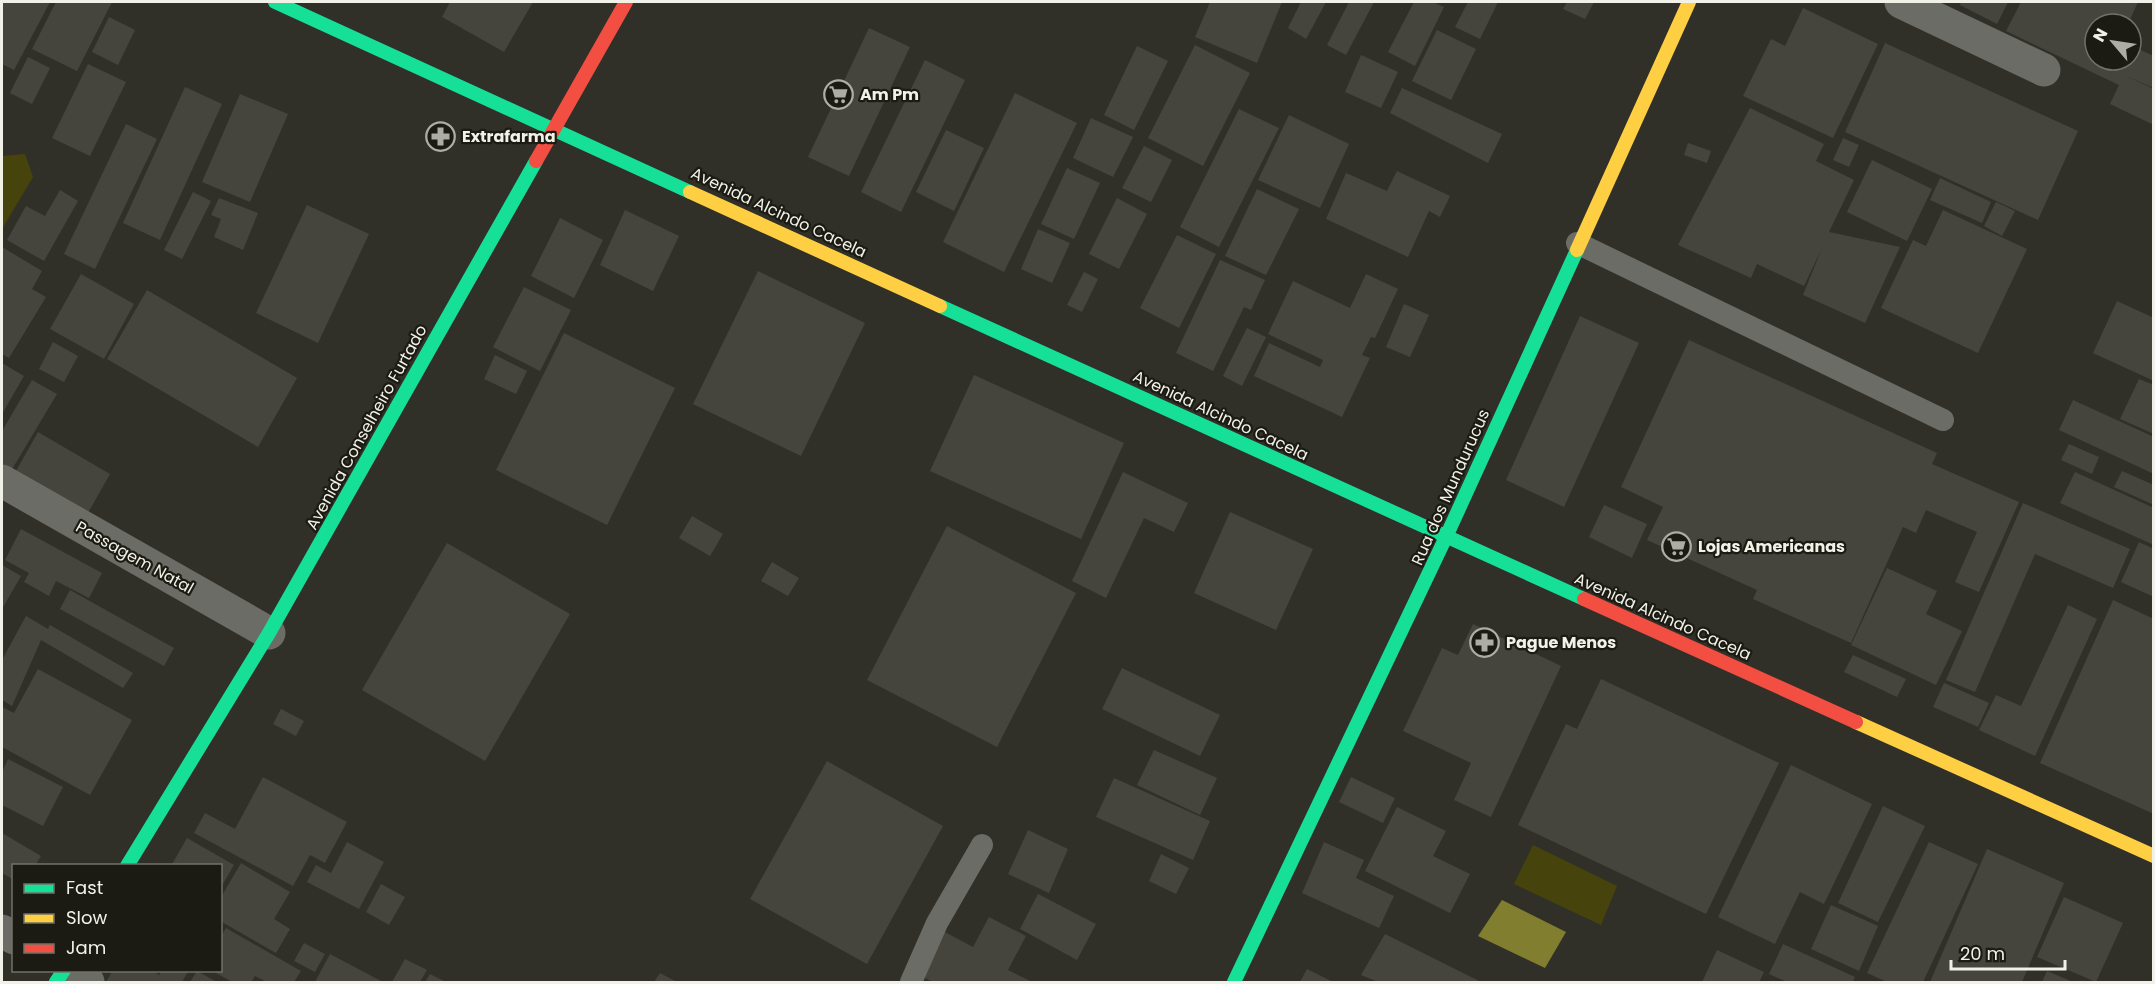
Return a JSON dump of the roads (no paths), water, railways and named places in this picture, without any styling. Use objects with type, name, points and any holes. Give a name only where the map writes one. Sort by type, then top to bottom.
[{"type":"main road","name":"Avenida Alcindo Cacela","points":[[275,2],[554,127],[1446,537],[2154,856]]},
{"type":"main road","name":"Avenida Conselheiro Furtado","points":[[129,864],[269,633],[626,2]]},
{"type":"main road","name":"Rua dos Mundurucus","points":[[1234,982],[1446,537],[1689,2]]},
{"type":"street","points":[[1901,2],[2044,70]]},
{"type":"street","name":"Passagem Natal","points":[[2,481],[269,633]]},
{"type":"street","points":[[73,972],[87,982]]},
{"type":"lane","points":[[1578,243],[1943,420]]},
{"type":"lane","points":[[911,982],[937,923],[982,845]]},
{"type":"place","name":"Am Pm","points":[[839,94]]},
{"type":"place","name":"Extrafarma","points":[[441,136]]},
{"type":"place","name":"Lojas Americanas","points":[[1677,546]]},
{"type":"place","name":"Pague Menos","points":[[1485,642]]}]
